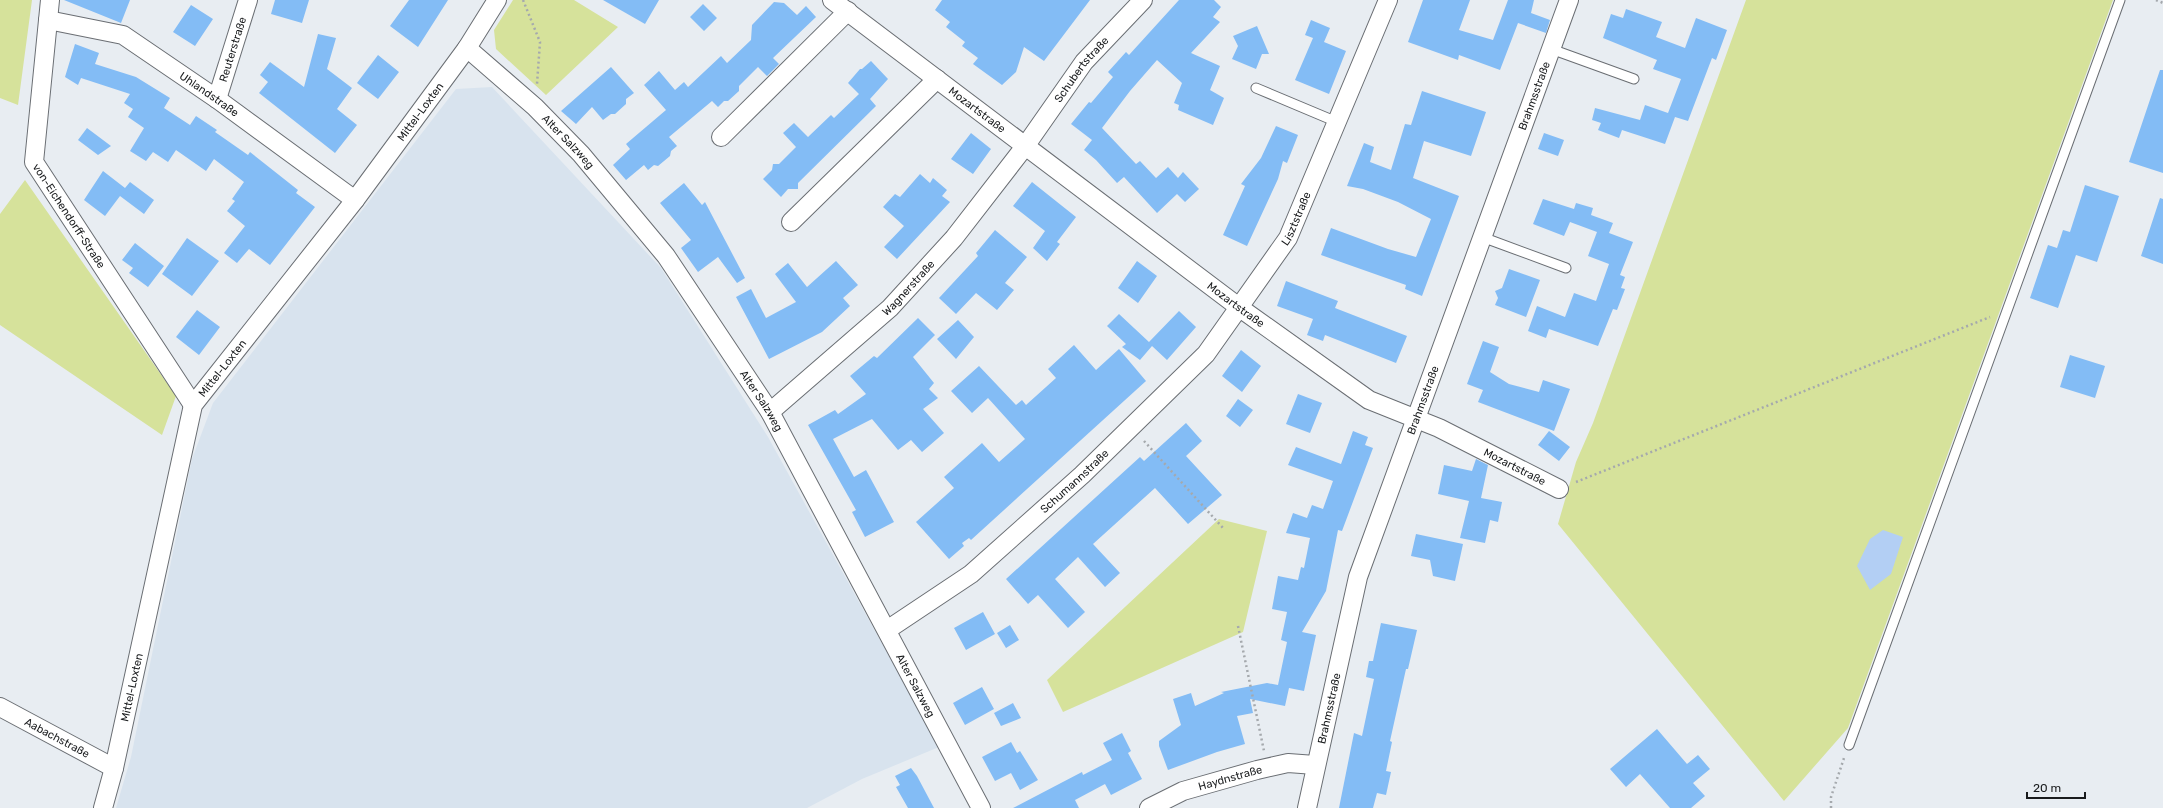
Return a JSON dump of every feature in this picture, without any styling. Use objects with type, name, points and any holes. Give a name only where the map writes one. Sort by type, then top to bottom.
[{"type":"street","name":"von-Eichendorff-Straße","points":[[50,0],[34,162],[193,405]]},
{"type":"street","name":"Reuterstraße","points":[[217,99],[248,0]]},
{"type":"street","name":"Mittel-Loxten","points":[[103,808],[114,768],[193,405],[355,200],[467,48],[497,0]]},
{"type":"street","name":"Mozartstraße","points":[[832,0],[1240,308],[1369,400],[1439,428],[1559,489]]},
{"type":"street","name":"Schubertstraße","points":[[1026,145],[1084,62],[1143,0]]},
{"type":"street","name":"Lisztstraße","points":[[1240,308],[1288,238],[1388,0]]},
{"type":"street","name":"Brahmsstraße","points":[[1307,808],[1358,577],[1570,0]]},
{"type":"street","points":[[721,137],[848,12]]},
{"type":"street","name":"Uhlandstraße","points":[[48,20],[123,35],[217,99],[355,200]]},
{"type":"street","name":"Alter Salzweg","points":[[467,48],[535,107],[581,154],[666,256],[770,412],[981,808]]},
{"type":"street","name":"Mozartstraße","points":[[791,222],[937,79]]},
{"type":"street","name":"Wagnerstraße","points":[[770,412],[890,308],[954,238],[1026,145]]},
{"type":"street","name":"Schumannstraße","points":[[887,630],[972,574],[1082,475],[1206,354],[1240,308]]},
{"type":"street","name":"Aabachstraße","points":[[0,707],[114,768]]},
{"type":"street","name":"Haydnstraße","points":[[1149,808],[1183,791],[1268,768],[1288,763],[1316,765]]},
{"type":"lane","points":[[1849,745],[2120,0]]},
{"type":"lane","points":[[1551,49],[1634,79]]},
{"type":"lane","points":[[1256,88],[1336,122]]},
{"type":"lane","points":[[1482,237],[1566,268]]},
{"type":"path","points":[[523,0],[540,42],[535,107]]},
{"type":"path","points":[[2156,0],[2163,3]]},
{"type":"path","points":[[1559,489],[1992,316],[2003,320]]},
{"type":"path","points":[[1131,427],[1223,528]]},
{"type":"path","points":[[1238,626],[1268,768]]},
{"type":"path","points":[[1831,808],[1831,797],[1849,745]]},
{"type":"shaded area","points":[[492,87],[661,268],[768,437],[939,747],[862,779],[807,808],[116,808],[131,757],[192,459],[213,403],[456,89]]},
{"type":"green space","points":[[0,0],[32,0],[18,105],[0,98]]},
{"type":"green space","points":[[513,0],[574,0],[618,27],[546,95],[496,49],[494,30]]},
{"type":"green space","points":[[1746,0],[2113,0],[1848,728],[1784,801],[1558,524],[1576,462],[1593,423]]},
{"type":"green space","points":[[25,180],[176,396],[162,435],[0,325],[0,214]]},
{"type":"green space","points":[[1219,519],[1267,531],[1243,632],[1063,712],[1047,680]]},
{"type":"water","points":[[1883,530],[1903,537],[1891,574],[1870,590],[1857,566],[1870,539]]},
{"type":"building","points":[[64,0],[130,0],[121,23]]},
{"type":"building","points":[[275,0],[309,0],[302,23],[271,14]]},
{"type":"building","points":[[409,0],[448,0],[418,47],[390,26]]},
{"type":"building","points":[[603,0],[659,0],[645,24]]},
{"type":"building","points":[[942,0],[1090,0],[1044,61],[1024,47],[1016,72],[1002,85],[973,64],[978,58],[962,46],[965,42],[946,27],[950,22],[935,10]]},
{"type":"building","points":[[1179,0],[1214,0],[1221,7],[1213,17],[1220,22],[1191,53],[1220,66],[1210,90],[1224,98],[1213,125],[1178,110],[1179,105],[1174,103],[1182,83],[1157,60],[1130,91],[1102,128],[1136,164],[1140,161],[1156,178],[1168,167],[1178,178],[1183,172],[1199,189],[1185,202],[1177,194],[1157,213],[1124,177],[1117,183],[1096,160],[1084,150],[1092,140],[1071,124],[1089,102],[1091,103],[1113,77],[1108,72],[1126,52],[1129,55]]},
{"type":"building","points":[[1423,0],[1470,0],[1459,30],[1493,40],[1508,0],[1534,0],[1531,13],[1550,20],[1546,33],[1518,23],[1500,70],[1459,55],[1458,60],[1408,42]]},
{"type":"building","points":[[774,2],[784,3],[797,15],[806,6],[816,17],[773,58],[779,64],[767,76],[758,67],[739,86],[739,91],[728,101],[724,101],[718,107],[712,101],[669,137],[677,146],[671,151],[670,156],[658,166],[654,165],[648,170],[644,165],[626,180],[613,165],[630,149],[626,144],[666,110],[644,85],[659,71],[675,90],[684,82],[688,87],[721,56],[727,63],[751,40],[752,25]]},
{"type":"building","points":[[703,4],[717,18],[704,31],[690,17]]},
{"type":"building","points":[[191,5],[213,19],[195,46],[173,32]]},
{"type":"building","points":[[1626,9],[1662,22],[1656,37],[1685,48],[1696,18],[1727,30],[1716,60],[1712,58],[1688,121],[1675,117],[1665,144],[1622,130],[1619,138],[1598,130],[1601,123],[1592,120],[1595,108],[1640,120],[1645,105],[1668,113],[1681,79],[1653,69],[1657,60],[1603,38],[1611,14],[1623,18]]},
{"type":"building","points":[[1311,20],[1330,28],[1324,42],[1346,51],[1329,94],[1295,80],[1313,38],[1305,35]]},
{"type":"building","points":[[1257,26],[1269,54],[1262,54],[1256,69],[1232,59],[1238,46],[1233,36]]},
{"type":"building","points":[[318,34],[336,38],[327,69],[352,88],[337,109],[357,125],[335,153],[259,93],[268,82],[260,75],[270,62],[304,87]]},
{"type":"building","points":[[75,44],[99,53],[95,64],[136,77],[170,98],[164,108],[190,125],[196,116],[217,130],[215,132],[248,155],[250,152],[298,190],[296,193],[315,207],[270,265],[249,249],[237,263],[224,253],[245,226],[227,211],[235,201],[232,199],[244,182],[214,159],[206,171],[176,150],[168,162],[153,152],[146,161],[130,151],[144,128],[128,117],[133,109],[124,103],[130,94],[81,78],[78,85],[65,77]]},
{"type":"building","points":[[378,55],[399,72],[378,99],[357,83]]},
{"type":"building","points":[[871,61],[888,79],[870,99],[876,106],[798,183],[798,189],[788,189],[781,197],[763,179],[772,170],[773,164],[779,164],[796,147],[783,133],[794,123],[808,137],[831,115],[834,118],[859,94],[848,83],[860,69]]},
{"type":"building","points":[[611,67],[634,93],[626,99],[626,104],[615,114],[611,114],[603,120],[592,107],[576,124],[561,111]]},
{"type":"building","points":[[2160,70],[2163,70],[2163,173],[2129,162]]},
{"type":"building","points":[[1422,91],[1486,112],[1471,156],[1424,141],[1413,178],[1459,196],[1422,296],[1405,289],[1406,285],[1321,255],[1331,228],[1388,249],[1416,257],[1431,219],[1398,202],[1363,189],[1347,186],[1364,143],[1374,147],[1370,162],[1391,170],[1405,124],[1411,125]]},
{"type":"building","points":[[1276,126],[1298,135],[1287,163],[1283,161],[1278,179],[1247,246],[1223,235],[1245,186],[1241,184],[1261,158]]},
{"type":"building","points":[[87,128],[111,146],[98,155],[78,140]]},
{"type":"building","points":[[971,133],[991,149],[973,174],[951,159]]},
{"type":"building","points":[[1544,133],[1564,140],[1558,156],[1538,149]]},
{"type":"building","points":[[103,171],[125,188],[130,182],[154,200],[144,214],[120,196],[105,216],[84,200]]},
{"type":"building","points":[[920,174],[930,183],[933,178],[947,190],[942,196],[950,202],[897,259],[884,247],[904,226],[883,207],[895,194],[900,197]]},
{"type":"building","points":[[1032,182],[1076,217],[1057,242],[1060,244],[1047,261],[1033,248],[1045,231],[1013,206]]},
{"type":"building","points":[[684,183],[702,205],[705,202],[745,278],[737,283],[718,257],[698,272],[681,248],[691,240],[660,203]]},
{"type":"building","points":[[2085,185],[2119,196],[2097,262],[2076,255],[2058,308],[2030,298],[2048,245],[2057,248],[2063,230],[2070,232]]},
{"type":"building","points":[[2160,198],[2163,199],[2163,264],[2141,256]]},
{"type":"building","points":[[1543,199],[1574,209],[1576,203],[1593,208],[1591,215],[1613,223],[1609,233],[1633,242],[1620,275],[1625,277],[1621,288],[1625,289],[1617,310],[1613,309],[1598,346],[1549,329],[1546,338],[1528,331],[1537,306],[1565,317],[1574,293],[1596,301],[1609,264],[1588,256],[1597,232],[1570,222],[1564,236],[1533,224]]},
{"type":"building","points":[[995,230],[1027,257],[1005,283],[1014,290],[997,310],[976,293],[956,314],[939,298],[978,256],[976,253]]},
{"type":"building","points":[[187,238],[219,261],[192,296],[162,274]]},
{"type":"building","points":[[135,243],[164,266],[148,287],[129,273],[133,268],[122,260]]},
{"type":"building","points":[[836,261],[858,285],[843,298],[850,306],[822,332],[769,359],[736,297],[751,289],[766,318],[796,302],[775,274],[788,263],[807,287]]},
{"type":"building","points":[[1137,261],[1157,276],[1138,303],[1118,288]]},
{"type":"building","points":[[1509,269],[1540,280],[1526,317],[1495,305],[1498,298],[1495,291],[1502,288]]},
{"type":"building","points":[[1286,281],[1338,301],[1335,308],[1407,336],[1396,363],[1325,335],[1323,341],[1307,335],[1313,319],[1277,306]]},
{"type":"building","points":[[197,310],[220,327],[199,355],[176,337]]},
{"type":"building","points":[[1179,311],[1196,327],[1167,360],[1152,346],[1140,360],[1122,347],[1126,344],[1107,326],[1119,314],[1149,342]]},
{"type":"building","points":[[918,318],[935,335],[913,357],[934,383],[929,389],[938,398],[923,409],[944,433],[922,452],[911,440],[898,450],[872,419],[833,439],[854,477],[866,470],[894,522],[865,537],[852,512],[856,510],[808,425],[835,410],[838,414],[866,394],[850,376],[874,356],[877,358]]},
{"type":"building","points":[[958,320],[974,337],[956,359],[937,339]]},
{"type":"building","points":[[1483,341],[1499,347],[1490,372],[1509,384],[1539,392],[1543,380],[1570,389],[1554,431],[1478,402],[1483,390],[1467,384]]},
{"type":"building","points":[[1074,345],[1096,370],[1119,349],[1146,381],[971,540],[969,538],[962,543],[964,546],[949,559],[916,522],[954,488],[944,477],[982,443],[999,462],[1025,439],[988,398],[972,413],[951,391],[979,366],[1016,405],[1022,400],[1026,405],[1056,378],[1048,369]]},
{"type":"building","points":[[1241,350],[1261,366],[1242,392],[1222,376]]},
{"type":"building","points":[[2070,355],[2105,366],[2095,398],[2060,387]]},
{"type":"building","points":[[1298,394],[1322,403],[1310,433],[1286,424]]},
{"type":"building","points":[[1238,399],[1253,410],[1240,427],[1226,416]]},
{"type":"building","points":[[1186,423],[1202,441],[1186,456],[1222,495],[1188,524],[1155,488],[1093,544],[1120,573],[1105,587],[1078,557],[1055,579],[1085,612],[1068,628],[1038,595],[1028,604],[1006,579],[1140,457],[1144,461]]},
{"type":"building","points":[[1353,431],[1368,437],[1365,445],[1373,448],[1342,531],[1338,530],[1326,591],[1302,632],[1316,635],[1304,691],[1289,688],[1285,706],[1250,699],[1253,713],[1237,716],[1245,744],[1217,752],[1168,770],[1159,746],[1159,741],[1181,725],[1173,699],[1191,693],[1195,706],[1224,693],[1221,692],[1267,683],[1278,685],[1287,642],[1281,640],[1287,612],[1272,609],[1278,576],[1298,580],[1301,567],[1304,568],[1310,538],[1286,533],[1293,513],[1307,518],[1312,505],[1323,509],[1333,481],[1288,465],[1296,447],[1341,464]]},
{"type":"building","points":[[1549,431],[1570,447],[1559,461],[1538,445]]},
{"type":"building","points":[[1476,459],[1488,465],[1481,498],[1502,502],[1498,522],[1490,520],[1485,543],[1460,538],[1469,501],[1438,494],[1444,465],[1472,471]]},
{"type":"building","points":[[1416,534],[1463,544],[1455,581],[1433,576],[1430,560],[1411,556]]},
{"type":"building","points":[[983,612],[995,634],[966,650],[954,628]]},
{"type":"building","points":[[1381,623],[1417,630],[1408,669],[1406,669],[1390,741],[1392,742],[1386,771],[1391,772],[1386,795],[1377,793],[1373,808],[1339,808],[1354,733],[1362,736],[1374,679],[1366,677],[1369,661],[1373,661]]},
{"type":"building","points":[[1010,625],[1019,640],[1006,648],[997,633]]},
{"type":"building","points":[[982,687],[994,709],[965,725],[953,703]]},
{"type":"building","points":[[1013,703],[1021,718],[1001,726],[994,713]]},
{"type":"building","points":[[1657,729],[1687,764],[1698,755],[1710,769],[1693,783],[1705,796],[1691,808],[1670,808],[1640,774],[1626,787],[1610,769]]},
{"type":"building","points":[[1122,733],[1131,751],[1128,753],[1142,779],[1111,795],[1105,784],[1075,800],[1079,808],[1013,808],[1082,772],[1083,775],[1112,760],[1103,743]]},
{"type":"building","points":[[1011,742],[1017,753],[1020,751],[1038,780],[1020,790],[1011,773],[995,781],[982,757]]},
{"type":"building","points":[[911,768],[917,776],[934,808],[908,808],[896,787],[900,785],[895,776]]}]
